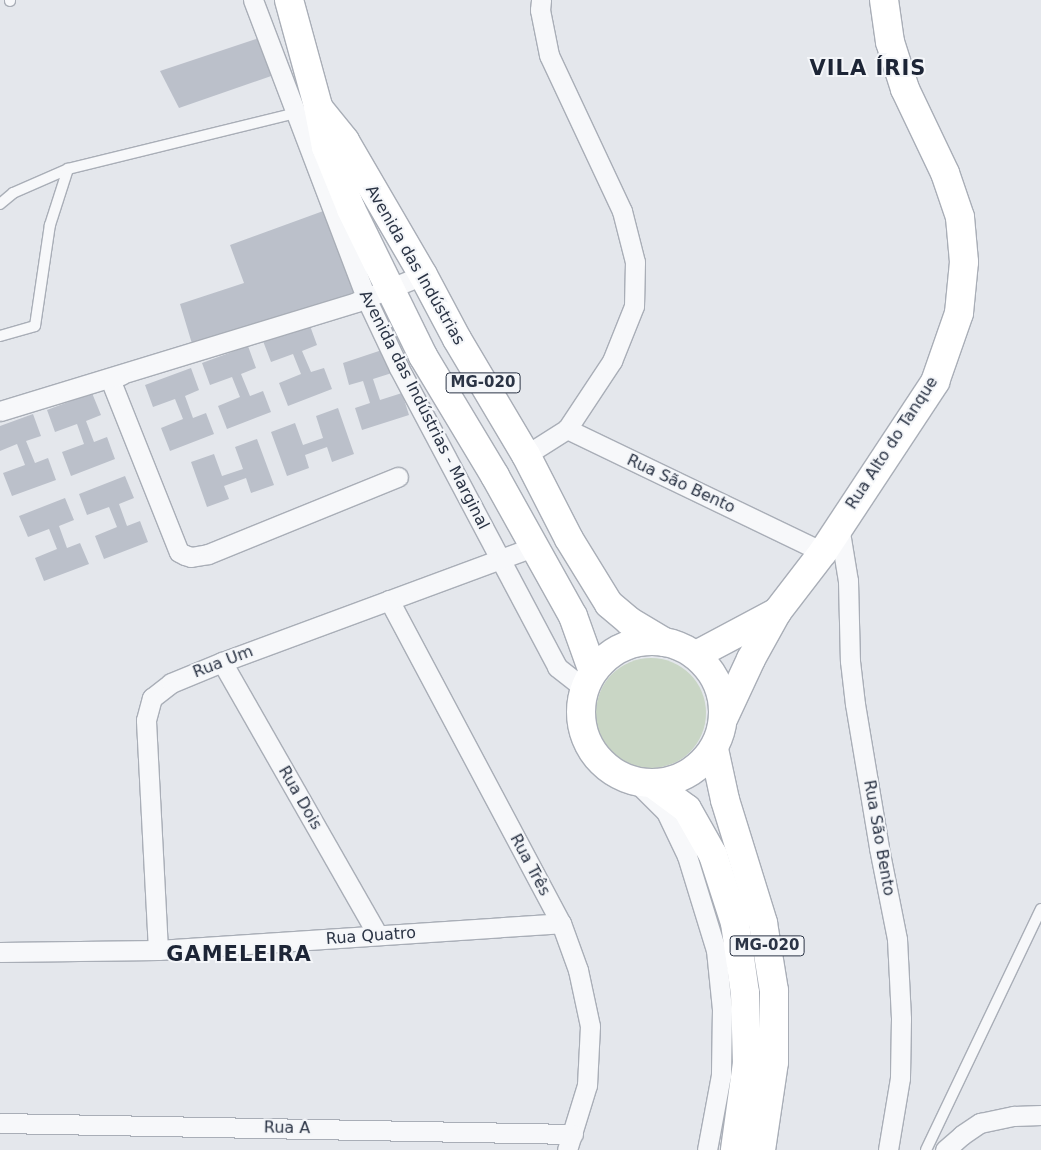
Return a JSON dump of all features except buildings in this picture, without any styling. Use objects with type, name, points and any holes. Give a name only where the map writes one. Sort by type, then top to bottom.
[{"type":"main road","name":"Avenida das Indústrias","points":[[288,0],[307,110],[318,149],[352,209],[378,294],[423,356],[535,546],[573,616],[589,680]]},
{"type":"main road","name":"Rua Alto do Tanque","points":[[724,717],[751,659],[777,612],[824,552],[839,526],[935,382],[959,313],[964,262],[960,217],[945,173],[905,89],[890,42],[884,0]]},
{"type":"main road","name":"Avenida das Indústrias","points":[[307,110],[345,141],[423,275],[457,339],[526,455],[569,539],[610,604],[630,621],[664,642]]},
{"type":"main road","name":"Rua Alto do Tanque","points":[[696,655],[777,612]]},
{"type":"main road","name":"MG-020","points":[[644,782],[677,779],[698,767],[714,749],[724,717],[718,683],[696,655],[664,642],[638,642],[613,653],[589,680],[581,718],[590,747],[608,769],[644,782],[687,809],[713,855],[734,923],[745,993],[747,1063],[735,1150]]},
{"type":"main road","name":"MG-020","points":[[714,749],[725,800],[764,923],[774,991],[774,1062],[761,1150]]},
{"type":"street","points":[[253,0],[307,110]]},
{"type":"street","points":[[526,455],[567,429],[612,361],[634,306],[635,262],[622,211],[549,55],[540,10],[541,0]]},
{"type":"street","points":[[0,411],[378,294],[423,275]]},
{"type":"street","name":"Avenida das Indústrias - Marginal","points":[[378,294],[399,368],[557,666],[589,680]]},
{"type":"street","points":[[122,374],[110,379],[179,552],[185,555],[191,557],[208,554],[398,477]]},
{"type":"street","name":"Rua São Bento","points":[[567,429],[824,552]]},
{"type":"street","name":"Rua São Bento","points":[[839,526],[848,581],[850,661],[855,704],[879,848],[898,939],[901,1019],[900,1078],[888,1150]]},
{"type":"street","name":"Rua Um","points":[[158,950],[146,720],[152,698],[171,683],[222,662],[535,546]]},
{"type":"street","name":"Rua Três","points":[[389,600],[561,923],[578,970],[590,1026],[587,1085],[570,1142]]},
{"type":"street","name":"Rua Dois","points":[[222,662],[378,935]]},
{"type":"street","points":[[644,782],[666,812],[686,856],[716,950],[722,1009],[721,1076],[707,1150]]},
{"type":"street","name":"Rua Quatro","points":[[0,952],[158,950],[561,923]]},
{"type":"street","points":[[945,1150],[962,1135],[980,1124],[1014,1116],[1041,1115]]},
{"type":"street","name":"Rua A","points":[[0,1123],[570,1142]]},
{"type":"lane","points":[[0,204],[12,193],[68,170],[307,110]]},
{"type":"lane","points":[[0,336],[35,326],[50,225],[68,170]]},
{"type":"lane","points":[[926,1150],[1041,908]]},
{"type":"green space","points":[[651,658],[672,662],[690,674],[702,692],[706,713],[702,734],[690,752],[672,764],[651,768],[630,764],[612,752],[600,734],[596,713],[600,692],[612,674],[630,662]]},
{"type":"district","name":"VILA ÍRIS","points":[[868,68]]},
{"type":"district","name":"GAMELEIRA","points":[[239,954]]}]
